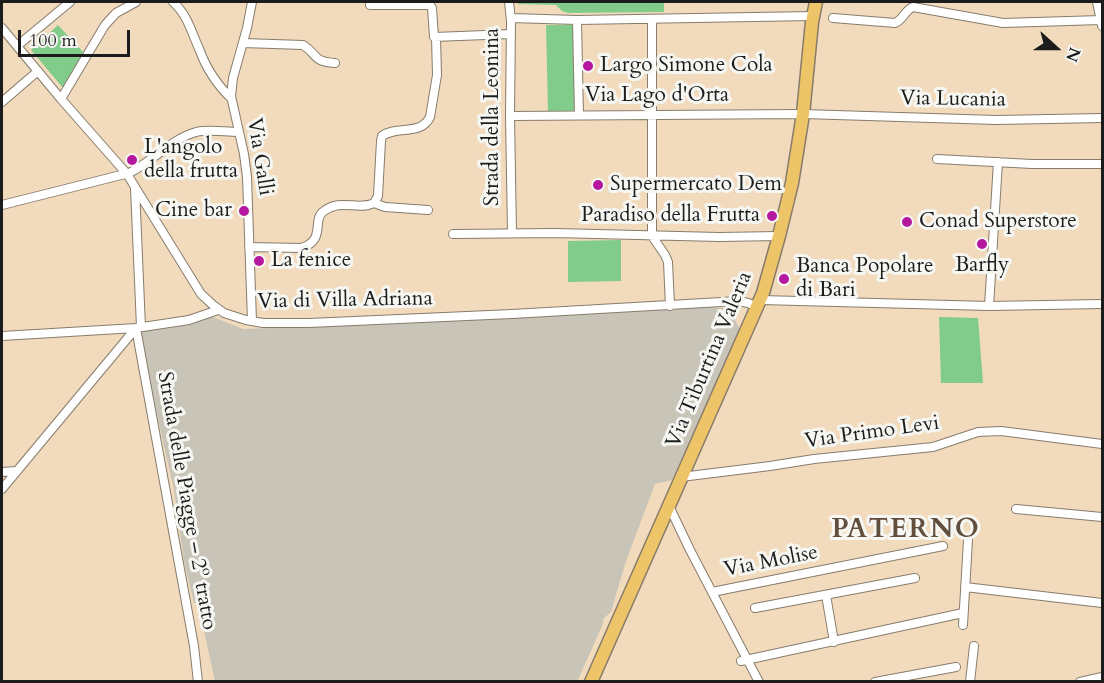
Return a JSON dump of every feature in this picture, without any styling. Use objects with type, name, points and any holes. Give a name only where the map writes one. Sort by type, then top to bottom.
[{"type":"main road","name":"Via Tiburtina Valeria","points":[[591,681],[760,303],[792,183],[803,114],[816,2]]},
{"type":"street","points":[[17,46],[70,2]]},
{"type":"street","points":[[61,99],[105,24],[117,13],[136,2]]},
{"type":"street","points":[[173,2],[188,22],[205,61],[219,85],[231,98]]},
{"type":"street","name":"Via Galli","points":[[252,2],[231,98],[247,177],[252,321]]},
{"type":"street","name":"Strada della Leonina","points":[[509,2],[512,233]]},
{"type":"street","points":[[833,18],[896,23],[910,8],[914,7],[1000,23],[1102,23],[1097,2]]},
{"type":"street","points":[[249,247],[301,248],[316,236],[319,218],[324,211],[338,205],[367,206],[374,203],[378,194],[382,136],[387,133],[421,128],[429,119],[437,75],[432,6],[410,3],[370,5]]},
{"type":"street","points":[[511,18],[577,20],[813,16]]},
{"type":"street","points":[[652,19],[652,236],[665,255],[668,265],[670,306]]},
{"type":"street","points":[[577,20],[579,115]]},
{"type":"street","name":"Via di Villa Adriana","points":[[2,28],[127,174],[196,287],[207,301],[218,310],[241,319],[262,323],[309,323],[741,301],[989,306],[1102,304]]},
{"type":"street","points":[[435,37],[511,34]]},
{"type":"street","points":[[243,43],[303,45],[319,61],[335,63]]},
{"type":"street","points":[[2,102],[38,71]]},
{"type":"street","name":"Via Lago d'Orta","points":[[510,117],[803,114]]},
{"type":"street","name":"Via Lucania","points":[[803,114],[985,119],[1102,118]]},
{"type":"street","points":[[2,205],[127,174],[194,133],[238,132]]},
{"type":"street","points":[[937,159],[1102,164]]},
{"type":"street","points":[[989,306],[998,162]]},
{"type":"street","name":"Strada delle Piagge – 2º tratto","points":[[135,186],[138,327],[194,646],[198,681]]},
{"type":"street","points":[[374,203],[385,207],[428,210]]},
{"type":"street","points":[[453,234],[779,236]]},
{"type":"street","points":[[2,336],[138,327],[189,320],[218,310]]},
{"type":"street","points":[[2,489],[138,327]]},
{"type":"street","name":"Via Primo Levi","points":[[681,477],[814,459],[933,447],[964,435],[985,431],[1102,444]]},
{"type":"street","points":[[2,472],[16,471]]},
{"type":"street","points":[[669,506],[745,660],[759,681]]},
{"type":"street","points":[[1016,509],[1102,517]]},
{"type":"street","points":[[963,625],[968,540]]},
{"type":"street","name":"Via Molise","points":[[712,592],[943,546]]},
{"type":"street","points":[[755,608],[915,578]]},
{"type":"street","points":[[965,587],[1102,603]]},
{"type":"street","points":[[826,595],[834,642]]},
{"type":"street","points":[[745,660],[963,613]]},
{"type":"street","points":[[970,681],[974,646]]},
{"type":"street","points":[[875,681],[956,667]]},
{"type":"street","points":[[1080,681],[1102,677]]},
{"type":"shaded area","points":[[705,307],[728,308],[740,329],[672,480],[655,484],[626,561],[611,612],[604,618],[577,682],[215,681],[198,603],[194,603],[184,561],[174,490],[139,335],[144,329],[213,317],[243,329]]},
{"type":"green space","points":[[518,2],[664,2],[664,12],[568,13],[556,5],[518,4]]},
{"type":"green space","points":[[58,25],[83,52],[63,88],[31,50]]},
{"type":"green space","points":[[546,25],[574,25],[575,112],[548,112]]},
{"type":"green space","points":[[621,240],[621,281],[568,282],[568,241]]},
{"type":"green space","points":[[939,317],[978,318],[983,383],[941,383]]},
{"type":"place","name":"Largo Simone Cola","points":[[588,66]]},
{"type":"place","name":"L'angolo della frutta","points":[[132,160]]},
{"type":"place","name":"Supermercato Dem","points":[[598,185]]},
{"type":"place","name":"Cine bar","points":[[244,211]]},
{"type":"place","name":"Paradiso della Frutta","points":[[772,216]]},
{"type":"place","name":"Conad Superstore","points":[[907,222]]},
{"type":"place","name":"Barfly","points":[[982,244]]},
{"type":"place","name":"La fenice","points":[[259,261]]},
{"type":"place","name":"Banca Popolare di Bari","points":[[784,279]]},
{"type":"district","name":"PATERNO","points":[[906,531]]}]
